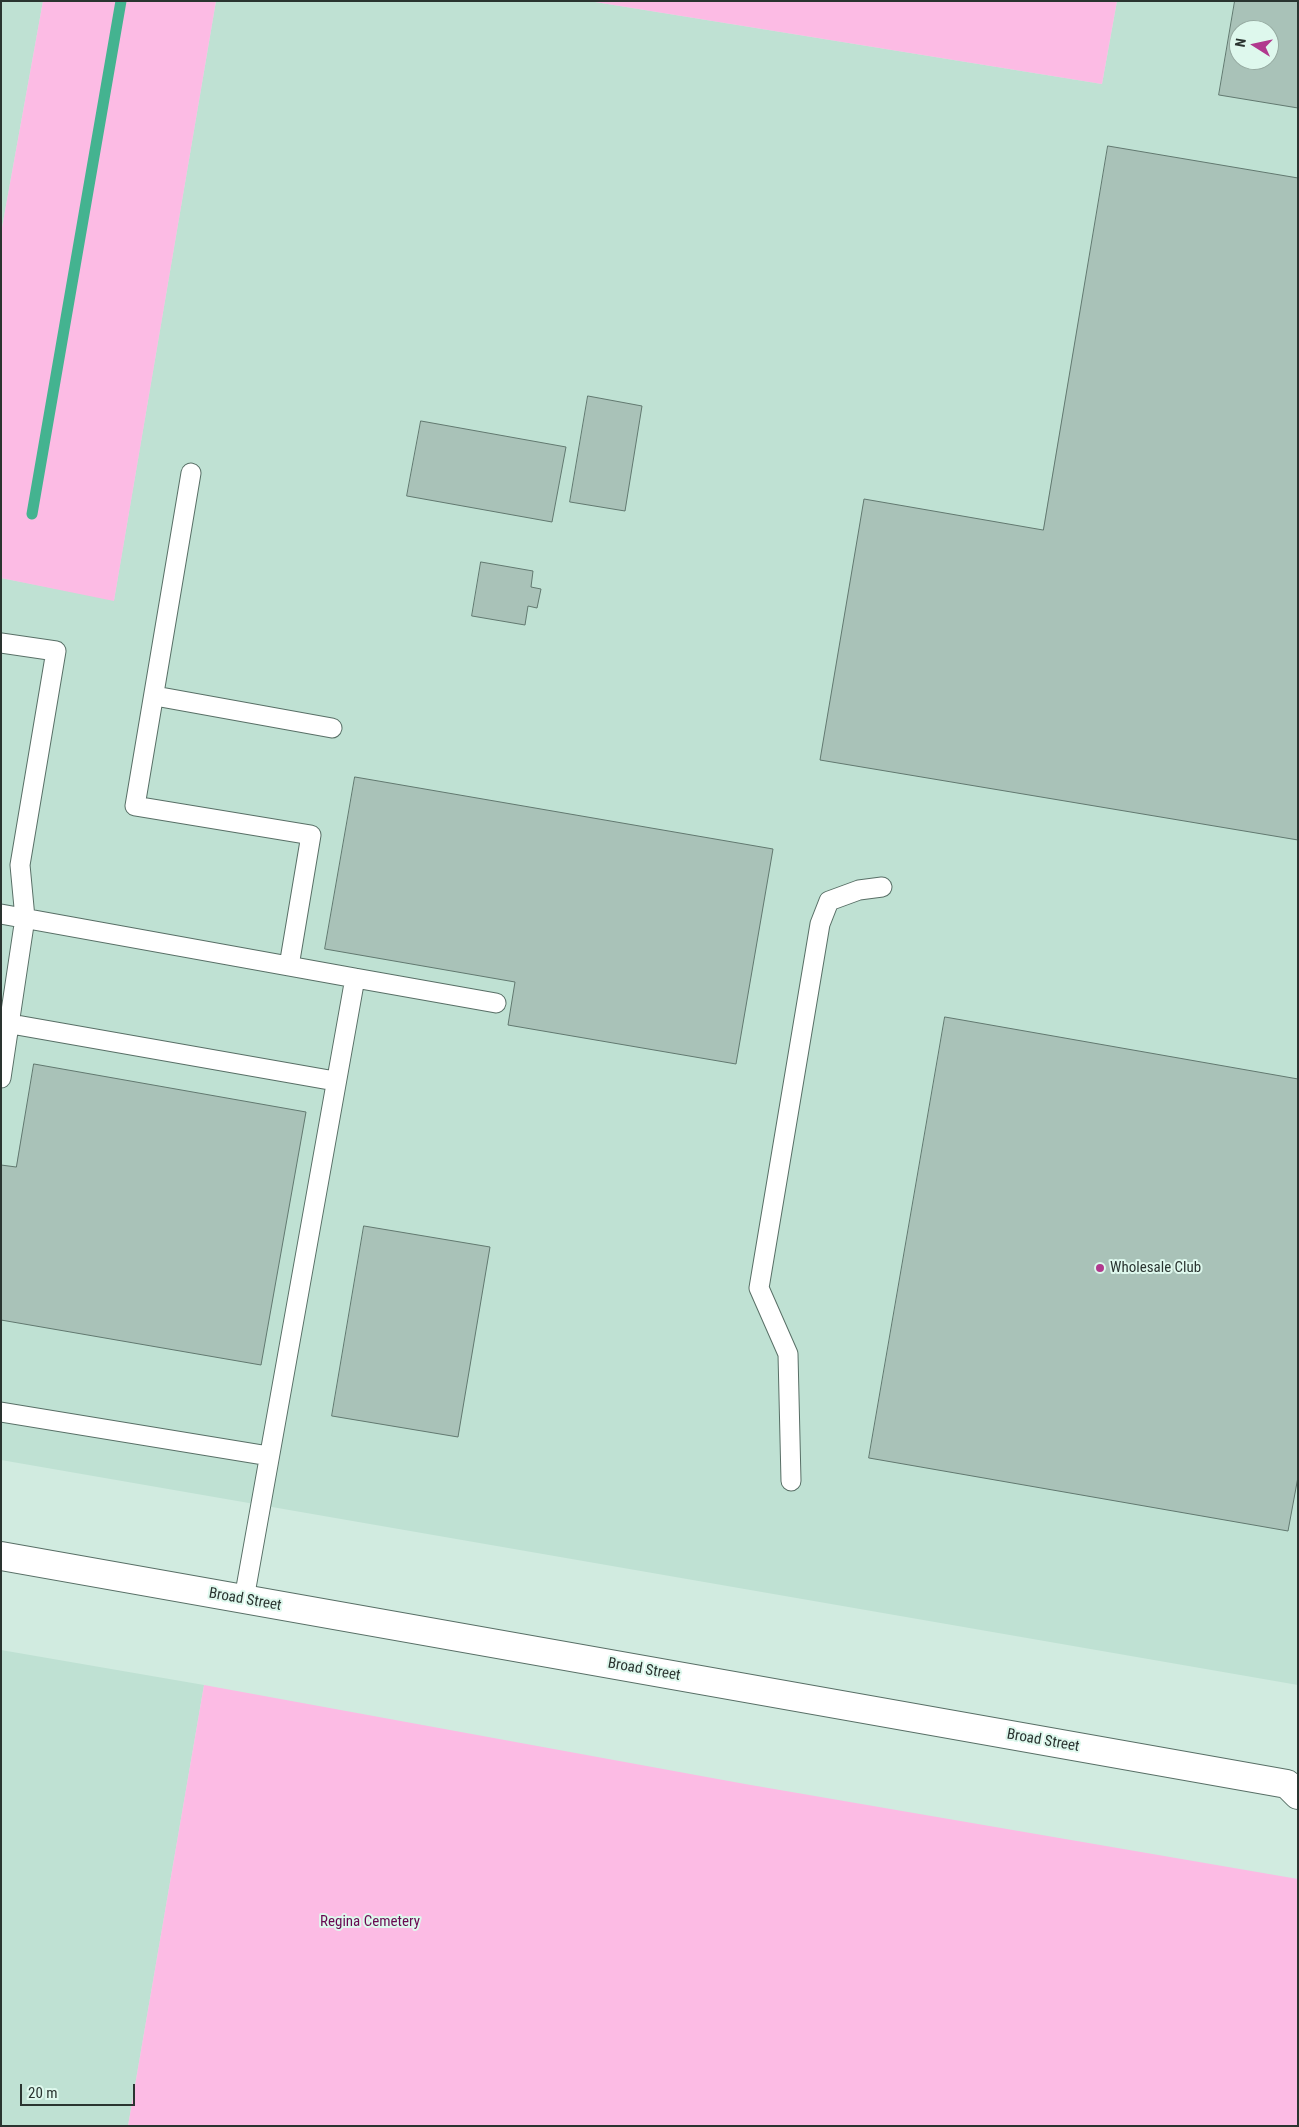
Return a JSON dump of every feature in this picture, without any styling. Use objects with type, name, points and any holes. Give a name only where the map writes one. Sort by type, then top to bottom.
[{"type":"main road","name":"Broad Street","points":[[1,1556],[1294,1786]]},
{"type":"lane","points":[[191,473],[135,806],[312,835],[289,966]]},
{"type":"lane","points":[[1,643],[56,651],[20,865],[25,918],[1,1078]]},
{"type":"lane","points":[[155,696],[332,728]]},
{"type":"lane","points":[[791,1481],[788,1354],[759,1288],[820,924],[829,901],[859,890],[882,887]]},
{"type":"lane","points":[[1,914],[496,1003]]},
{"type":"lane","points":[[244,1600],[335,1081],[355,978]]},
{"type":"lane","points":[[10,1024],[335,1081]]},
{"type":"lane","points":[[1,1412],[269,1456]]},
{"type":"shaded area","points":[[1,1],[43,1],[1,233]]},
{"type":"shaded area","points":[[216,1],[589,1],[1102,84],[1117,1],[1298,1],[1298,1685],[1,1460],[1,578],[114,600]]},
{"type":"shaded area","points":[[1,1650],[204,1685],[128,2126],[1,2126]]},
{"type":"green space","points":[[43,1],[216,1],[114,601],[1,578],[1,233]]},
{"type":"green space","points":[[589,1],[1117,1],[1102,84]]},
{"type":"green space","name":"Regina Cemetery","points":[[204,1685],[745,1784],[1298,1879],[1298,2126],[128,2126]]},
{"type":"building","points":[[1235,1],[1298,1],[1298,108],[1219,95],[1229,36],[1229,70],[1279,70],[1279,20],[1232,20]]},
{"type":"building","points":[[1108,146],[1298,178],[1298,840],[820,760],[864,499],[1043,530]]},
{"type":"building","points":[[588,396],[642,406],[625,511],[570,502]]},
{"type":"building","points":[[421,421],[566,447],[552,522],[407,496]]},
{"type":"building","points":[[481,562],[533,571],[531,587],[541,589],[537,608],[528,606],[525,625],[472,616]]},
{"type":"building","points":[[355,777],[773,849],[736,1064],[508,1025],[515,982],[325,949]]},
{"type":"building","name":"Wholesale Club","points":[[945,1017],[1298,1079],[1298,1477],[1288,1531],[869,1458]]},
{"type":"building","points":[[34,1064],[306,1112],[261,1365],[1,1320],[1,1165],[16,1167]]},
{"type":"building","points":[[364,1226],[490,1247],[458,1437],[332,1416]]},
{"type":"waterway","points":[[32,514],[121,1]]},
{"type":"place","name":"Wholesale Club","points":[[1100,1268]]}]
